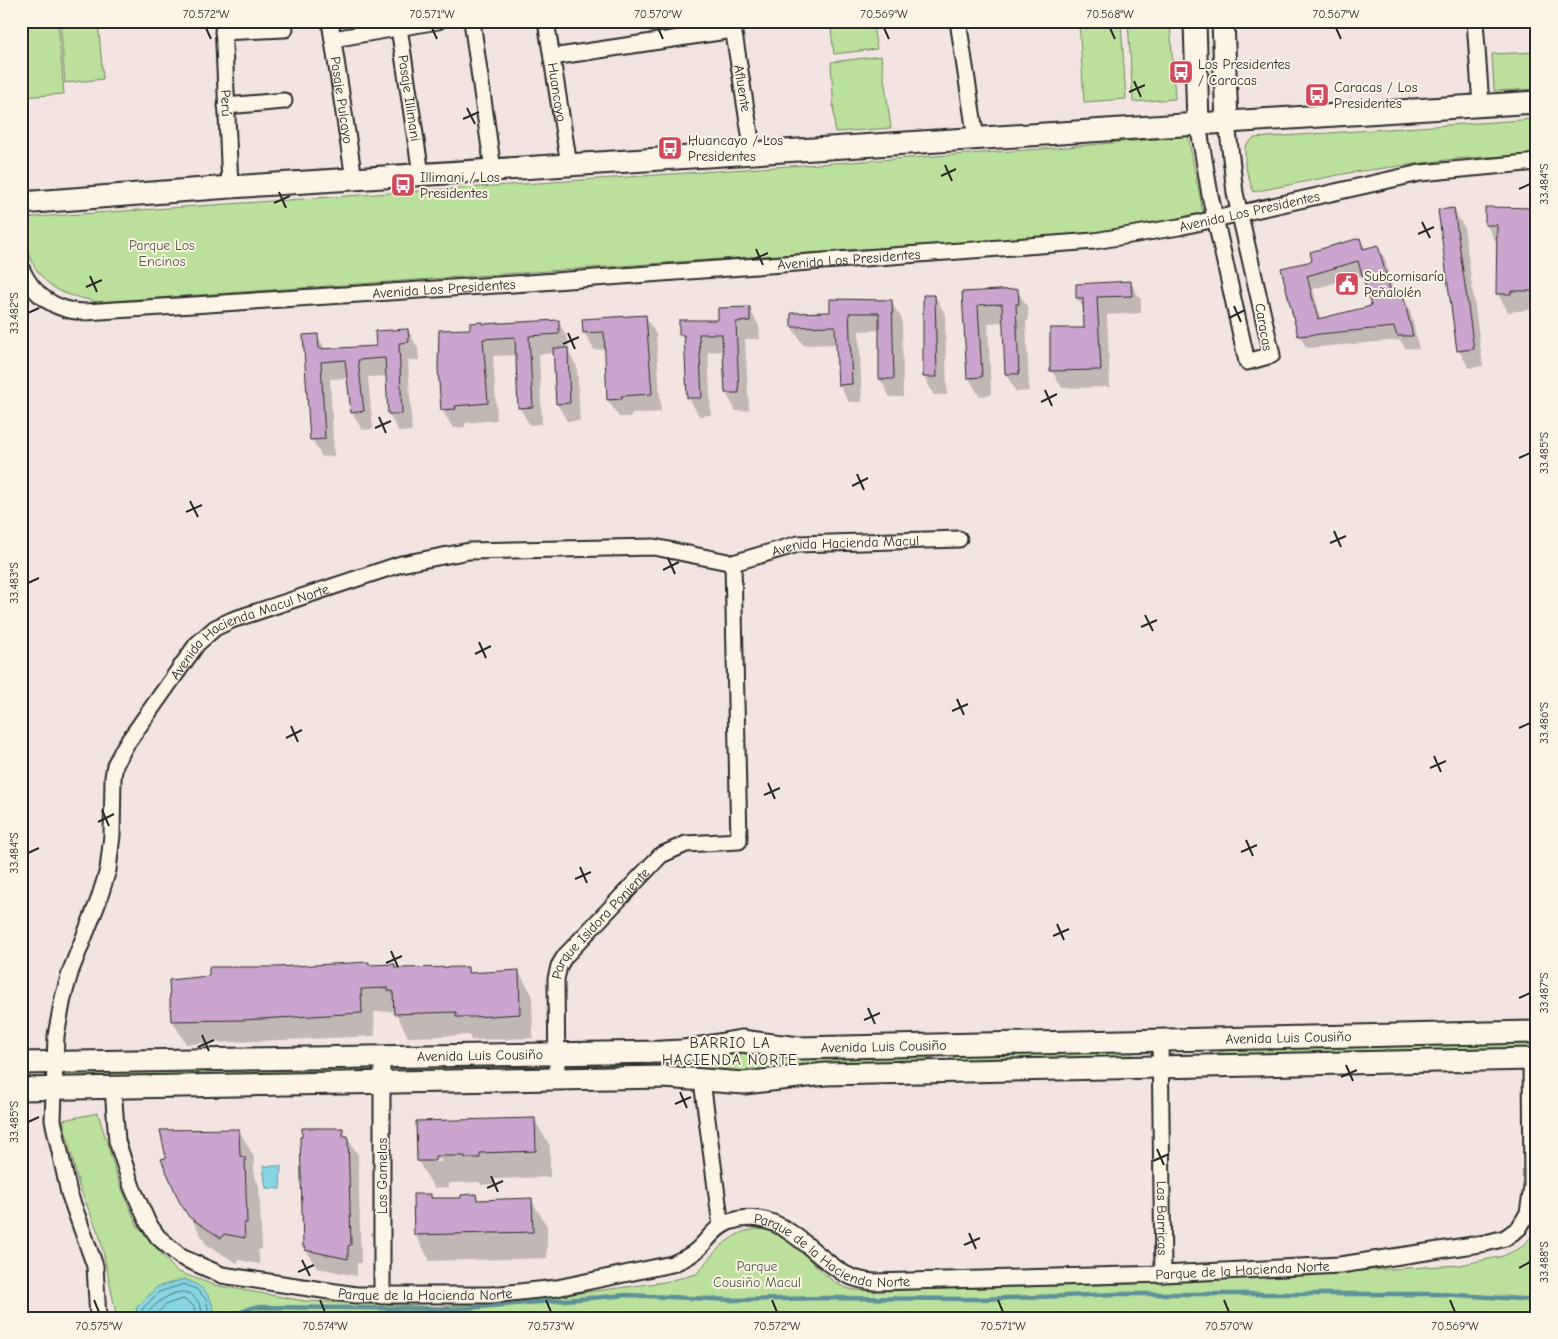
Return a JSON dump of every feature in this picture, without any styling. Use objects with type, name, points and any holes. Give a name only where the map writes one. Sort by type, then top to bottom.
[{"type":"street","name":"Pasaje Pulcayo","points":[[330,21],[354,178]]},
{"type":"street","points":[[333,39],[398,25],[438,21]]},
{"type":"street","points":[[472,21],[494,170]]},
{"type":"street","name":"Huancayo","points":[[546,21],[569,165]]},
{"type":"street","points":[[958,21],[976,139]]},
{"type":"street","name":"Caracas","points":[[1195,21],[1198,124],[1215,218],[1247,362],[1272,355],[1239,213],[1232,173],[1227,122],[1224,21]]},
{"type":"street","points":[[1475,21],[1481,105]]},
{"type":"street","name":"Pasaje Illimani","points":[[398,25],[421,174]]},
{"type":"street","points":[[552,57],[732,26]]},
{"type":"street","name":"Afluente","points":[[732,26],[753,153]]},
{"type":"street","points":[[223,27],[285,29]]},
{"type":"street","name":"Perú","points":[[223,27],[230,186]]},
{"type":"street","points":[[226,106],[284,101]]},
{"type":"street","points":[[21,203],[230,186],[1537,102]]},
{"type":"street","name":"Avenida Los Presidentes","points":[[21,268],[33,289],[49,303],[67,310],[85,312],[1036,246],[1124,237],[1413,174],[1537,162]]},
{"type":"street","name":"Avenida Hacienda Macul","points":[[732,563],[798,544],[959,539]]},
{"type":"street","name":"Avenida Hacienda Macul Norte","points":[[54,1062],[56,1036],[63,998],[108,870],[112,835],[113,777],[116,765],[125,746],[198,644],[215,628],[232,620],[401,564],[469,551],[654,547],[732,563]]},
{"type":"street","name":"Parque Isidora Poniente","points":[[557,1079],[556,979],[558,966],[565,956],[661,854],[686,844],[739,841],[732,563]]},
{"type":"street","name":"Avenida Luis Cousiño","points":[[21,1063],[684,1051],[741,1041],[799,1048],[1537,1032]]},
{"type":"street","name":"Las Barricas","points":[[1160,1040],[1163,1274]]},
{"type":"street","points":[[943,1045],[943,1072]]},
{"type":"street","name":"Las Gamelas","points":[[382,1057],[382,1296]]},
{"type":"street","name":"Avenida Luis Cousiño","points":[[21,1089],[382,1084],[664,1077],[744,1083],[811,1074],[1534,1059]]},
{"type":"street","name":"Parque de la Hacienda Norte","points":[[113,1088],[117,1141],[123,1165],[148,1223],[169,1247],[194,1264],[222,1275],[356,1295],[492,1295],[557,1288],[685,1259],[698,1250],[721,1226],[741,1219],[768,1220],[792,1232],[845,1274],[858,1280],[874,1282],[1163,1274],[1340,1265],[1486,1243],[1505,1238],[1519,1228],[1528,1213],[1531,1196],[1534,1059]]},
{"type":"street","points":[[54,1062],[53,1120],[63,1166],[95,1266],[98,1318]]},
{"type":"street","points":[[702,1081],[721,1226]]},
{"type":"green space","points":[[21,21],[58,21],[64,94],[21,97]]},
{"type":"green space","points":[[60,21],[98,21],[103,79],[65,83]]},
{"type":"green space","points":[[830,21],[872,21],[877,49],[834,54]]},
{"type":"green space","points":[[1079,21],[1121,21],[1126,99],[1084,102]]},
{"type":"green space","points":[[1128,21],[1170,21],[1175,99],[1133,102]]},
{"type":"green space","points":[[1537,52],[1537,89],[1494,91],[1492,54]]},
{"type":"green space","points":[[881,56],[891,128],[835,132],[831,62]]},
{"type":"green space","points":[[1537,119],[1537,154],[1454,159],[1354,172],[1253,192],[1245,165],[1245,146],[1254,138]]},
{"type":"green space","name":"Parque Los Encinos","points":[[1188,136],[1204,217],[1099,233],[97,302],[56,289],[41,276],[26,248],[21,218],[1056,148]]},
{"type":"green space","points":[[1537,1040],[1537,1053],[1172,1056],[1212,1054],[1241,1047]]},
{"type":"green space","points":[[1133,1050],[1131,1064],[955,1064],[950,1060],[951,1057],[976,1051]]},
{"type":"green space","points":[[717,1051],[930,1053],[933,1057],[927,1064],[732,1075],[661,1068],[587,1068],[567,1063]]},
{"type":"green space","points":[[546,1063],[546,1069],[398,1074],[416,1066]]},
{"type":"green space","points":[[372,1067],[372,1072],[67,1082],[64,1076],[67,1070]]},
{"type":"green space","name":"Parque Cousiño Macul","points":[[98,1113],[118,1180],[137,1225],[176,1271],[214,1285],[305,1301],[440,1307],[557,1296],[664,1282],[697,1274],[720,1247],[740,1233],[751,1230],[762,1230],[779,1235],[794,1245],[835,1282],[849,1289],[866,1291],[1129,1284],[1460,1265],[1503,1256],[1522,1247],[1537,1230],[1537,1318],[117,1318],[100,1237],[79,1186],[63,1120]]},
{"type":"water","points":[[263,1166],[281,1166],[280,1189],[266,1188]]},
{"type":"water","points":[[184,1279],[203,1289],[212,1303],[216,1318],[138,1318],[136,1308],[157,1287]]},
{"type":"building","points":[[1485,207],[1537,208],[1537,291],[1511,291],[1511,294],[1496,294],[1497,225],[1485,225]]},
{"type":"building","points":[[1454,208],[1474,349],[1457,351],[1438,210]]},
{"type":"building","points":[[1360,238],[1363,249],[1378,245],[1392,297],[1403,295],[1413,336],[1397,336],[1394,327],[1298,336],[1281,268],[1312,261],[1310,252]],"holes":[[[1358,261],[1371,306],[1318,319],[1307,276]]]},
{"type":"building","points":[[1131,281],[1132,296],[1097,297],[1101,370],[1050,371],[1050,328],[1084,328],[1083,298],[1076,298],[1076,284]]},
{"type":"building","points":[[1018,289],[1019,304],[1016,304],[1019,374],[1005,374],[1002,304],[978,305],[982,377],[967,378],[962,292]]},
{"type":"building","points":[[923,295],[935,295],[937,377],[923,377]]},
{"type":"building","points":[[830,299],[892,300],[894,379],[879,379],[879,313],[849,313],[852,384],[838,385],[835,326],[791,327],[791,313],[830,312]]},
{"type":"building","points":[[750,307],[750,321],[736,322],[739,393],[725,393],[722,334],[699,334],[702,398],[687,398],[684,335],[679,335],[679,320],[718,320],[718,308]]},
{"type":"building","points":[[646,315],[652,394],[621,396],[622,399],[607,400],[604,332],[583,333],[582,319]]},
{"type":"building","points":[[559,320],[559,334],[529,336],[533,407],[518,408],[515,337],[483,339],[488,403],[455,406],[456,409],[441,410],[438,368],[439,330],[470,329],[470,323]]},
{"type":"building","points":[[408,329],[409,342],[399,343],[402,414],[388,414],[385,358],[358,360],[364,411],[351,413],[345,360],[321,362],[325,439],[310,440],[303,335],[318,334],[319,349],[376,346],[375,331]]},
{"type":"building","points":[[553,348],[568,348],[570,403],[556,404]]},
{"type":"building","points":[[369,962],[369,965],[395,964],[395,968],[468,967],[468,973],[519,970],[520,1014],[456,1017],[456,1012],[394,1014],[393,991],[388,991],[388,988],[361,989],[362,1013],[244,1020],[171,1021],[169,980],[209,976],[209,967],[276,967]]},
{"type":"building","points":[[535,1118],[536,1151],[480,1153],[480,1158],[435,1156],[435,1161],[417,1161],[416,1121]]},
{"type":"building","points":[[302,1128],[343,1128],[343,1136],[348,1136],[351,1245],[348,1246],[348,1259],[305,1250],[305,1247],[303,1247],[300,1137],[302,1137]]},
{"type":"building","points":[[239,1129],[240,1156],[245,1157],[247,1223],[244,1223],[245,1238],[224,1234],[221,1238],[189,1217],[179,1201],[161,1159],[166,1158],[160,1130]]},
{"type":"building","points":[[413,1194],[431,1194],[431,1198],[461,1198],[461,1195],[476,1194],[477,1200],[532,1198],[533,1232],[414,1235]]},
{"type":"waterway","points":[[226,1318],[254,1307],[454,1309],[627,1295],[732,1300],[824,1298],[979,1299],[1118,1294],[1442,1294],[1535,1300],[1532,1318]]},
{"type":"place","name":"Los Presidentes / Caracas","points":[[1181,72]]},
{"type":"place","name":"Caracas / Los Presidentes","points":[[1317,95]]},
{"type":"place","name":"Huancayo / Los Presidentes","points":[[670,148]]},
{"type":"place","name":"Illimani / Los Presidentes","points":[[403,185]]},
{"type":"place","name":"Subcomisaría Peñalolén","points":[[1347,284]]},
{"type":"district","name":"BARRIO LA HACIENDA NORTE","points":[[730,1052]]}]
